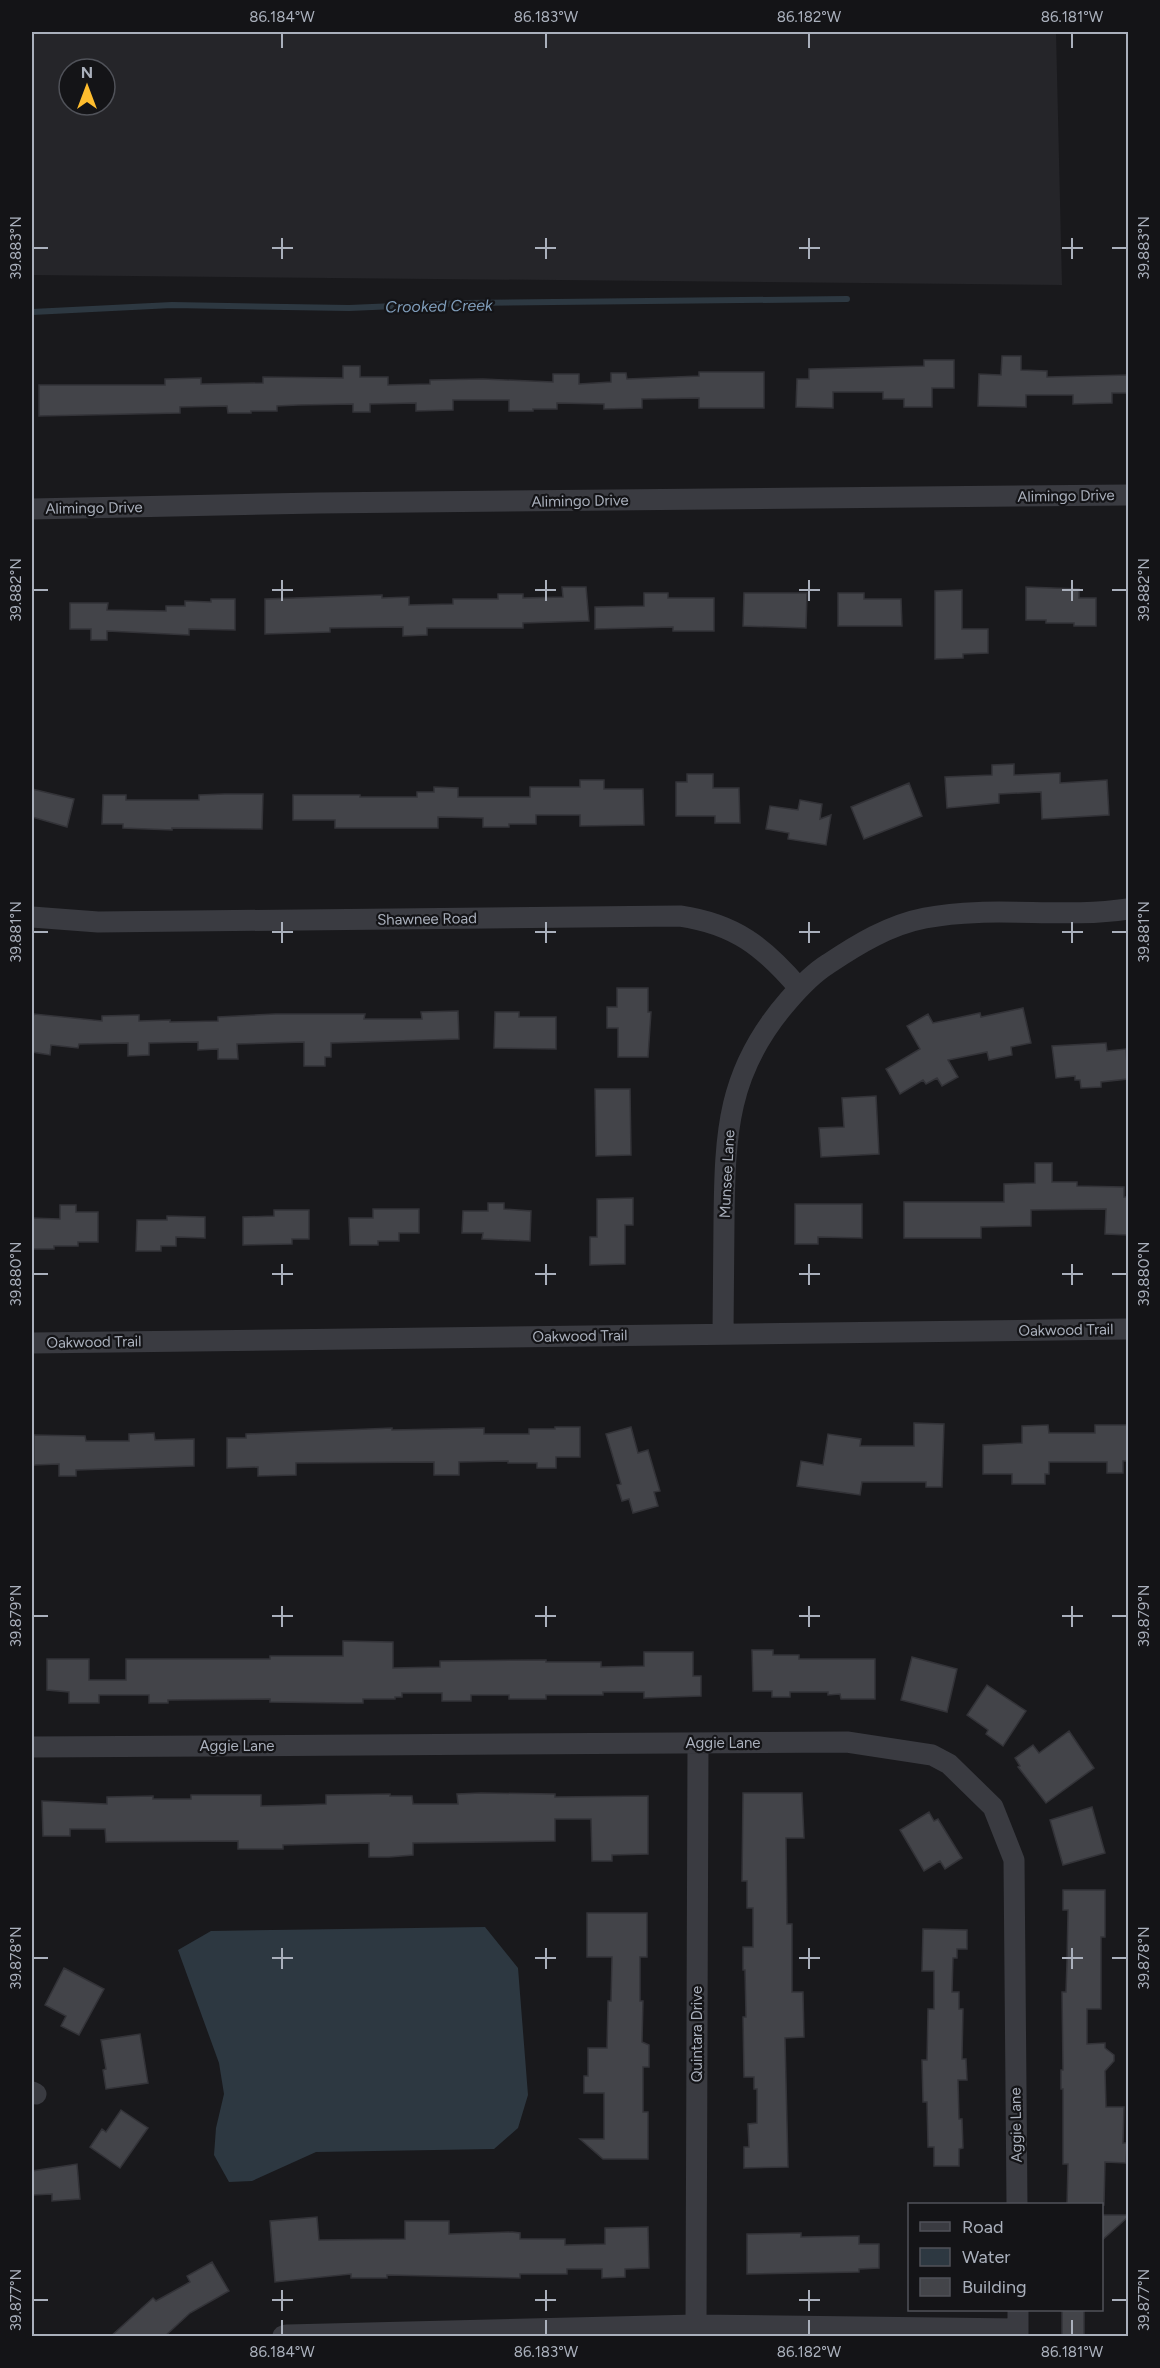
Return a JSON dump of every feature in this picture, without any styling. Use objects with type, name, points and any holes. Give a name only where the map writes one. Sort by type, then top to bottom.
[{"type":"street","name":"Alimingo Drive","points":[[32,509],[354,503],[1128,495]]},
{"type":"street","name":"Munsee Lane","points":[[723,1334],[725,1154],[730,1116],[741,1078],[753,1051],[780,1010],[799,988],[820,968],[844,952],[878,934],[923,919],[962,913],[1095,912],[1128,909]]},
{"type":"street","name":"Shawnee Road","points":[[32,916],[79,922],[110,922],[680,916],[717,924],[759,946],[780,965],[799,988]]},
{"type":"street","name":"Oakwood Trail","points":[[32,1343],[1128,1329]]},
{"type":"street","name":"Aggie Lane","points":[[32,1747],[847,1742],[932,1755],[949,1764],[993,1807],[1014,1860],[1017,2203]]},
{"type":"street","name":"Quintara Drive","points":[[696,2325],[698,1743]]},
{"type":"street","points":[[283,2337],[287,2335],[696,2325],[1018,2325]]},
{"type":"shaded area","points":[[32,32],[1056,32],[1062,285],[32,275]]},
{"type":"water","points":[[485,1927],[518,1968],[528,2095],[518,2128],[494,2149],[316,2152],[252,2181],[229,2182],[214,2155],[216,2128],[224,2094],[219,2063],[178,1950],[211,1931]]},
{"type":"building","points":[[1002,356],[1021,356],[1021,370],[1047,371],[1047,377],[1128,375],[1128,393],[1112,393],[1112,403],[1073,404],[1073,395],[1026,395],[1026,407],[978,406],[979,374],[1001,375]]},
{"type":"building","points":[[924,360],[954,360],[954,388],[932,388],[932,407],[904,407],[904,399],[883,399],[883,392],[833,392],[833,408],[796,407],[797,379],[809,379],[809,369],[924,366]]},
{"type":"building","points":[[343,366],[360,366],[360,377],[388,377],[388,385],[430,384],[430,380],[483,379],[553,382],[553,374],[579,374],[579,384],[611,382],[611,373],[626,373],[627,379],[699,376],[699,372],[764,372],[764,408],[699,408],[699,398],[642,399],[642,408],[604,409],[604,404],[557,403],[557,409],[509,411],[509,400],[453,400],[453,410],[416,411],[416,403],[370,404],[370,412],[353,412],[353,404],[277,406],[277,411],[251,411],[251,413],[228,413],[227,406],[180,407],[180,413],[39,416],[39,385],[165,385],[165,379],[201,378],[201,384],[263,383],[263,377],[343,378]]},
{"type":"building","points":[[562,587],[586,587],[589,621],[523,623],[523,628],[427,628],[427,635],[403,636],[403,627],[330,628],[330,632],[265,634],[265,599],[382,595],[382,598],[409,597],[409,605],[453,604],[453,599],[498,599],[498,594],[523,594],[523,598],[563,597]]},
{"type":"building","points":[[1026,587],[1079,589],[1079,598],[1096,598],[1096,626],[1074,626],[1074,623],[1026,620]]},
{"type":"building","points":[[962,590],[962,629],[988,629],[988,653],[963,654],[963,658],[935,659],[935,591]]},
{"type":"building","points":[[644,593],[668,593],[668,598],[714,598],[714,631],[673,631],[673,627],[595,629],[595,607],[644,606]]},
{"type":"building","points":[[744,593],[807,593],[806,628],[743,626]]},
{"type":"building","points":[[838,593],[864,593],[864,599],[901,599],[902,626],[838,626]]},
{"type":"building","points":[[211,599],[235,599],[235,630],[189,629],[189,635],[107,631],[107,640],[91,640],[91,629],[70,629],[70,603],[108,603],[107,610],[166,611],[166,606],[185,606],[185,601],[211,602]]},
{"type":"building","points":[[1014,764],[1014,775],[1060,773],[1060,783],[1107,780],[1109,815],[1042,819],[1041,792],[999,794],[999,803],[947,808],[945,777],[992,775],[992,765]]},
{"type":"building","points":[[687,774],[713,774],[713,788],[739,788],[740,823],[715,823],[715,816],[676,816],[676,782],[687,782]]},
{"type":"building","points":[[580,780],[604,780],[604,789],[643,789],[644,825],[580,826],[580,815],[536,815],[536,824],[509,824],[509,827],[483,827],[483,818],[438,817],[438,828],[335,828],[335,820],[293,820],[293,795],[417,797],[417,792],[434,792],[434,787],[458,788],[458,797],[530,797],[530,787],[580,787]]},
{"type":"building","points":[[909,783],[922,816],[864,839],[851,807]]},
{"type":"building","points":[[32,789],[74,799],[67,827],[32,817]]},
{"type":"building","points":[[263,794],[262,829],[172,828],[172,830],[123,828],[123,824],[102,824],[103,795],[126,795],[126,800],[199,800],[199,795]]},
{"type":"building","points":[[800,800],[822,804],[820,819],[831,815],[826,845],[788,839],[789,833],[766,829],[770,806],[798,810]]},
{"type":"building","points":[[617,988],[648,988],[648,1012],[651,1012],[648,1057],[618,1057],[618,1028],[607,1028],[607,1007],[617,1007]]},
{"type":"building","points":[[1023,1008],[1031,1043],[1011,1047],[1012,1055],[989,1060],[987,1052],[948,1060],[958,1077],[942,1086],[937,1078],[926,1084],[923,1080],[900,1094],[886,1069],[920,1049],[907,1026],[928,1014],[933,1023],[980,1013],[981,1017]]},
{"type":"building","points":[[458,1011],[459,1039],[331,1043],[331,1057],[325,1057],[325,1066],[304,1066],[304,1042],[237,1044],[238,1059],[218,1059],[218,1049],[198,1050],[198,1042],[149,1043],[149,1055],[128,1056],[128,1043],[79,1044],[78,1048],[51,1045],[50,1055],[32,1052],[34,1014],[102,1021],[102,1016],[139,1015],[139,1021],[170,1020],[170,1022],[218,1021],[218,1017],[275,1014],[365,1014],[364,1019],[422,1019],[421,1012]]},
{"type":"building","points":[[495,1012],[519,1012],[519,1017],[556,1017],[556,1049],[494,1048]]},
{"type":"building","points":[[1106,1043],[1107,1051],[1126,1049],[1128,1079],[1101,1082],[1101,1087],[1081,1088],[1080,1080],[1075,1080],[1075,1076],[1056,1078],[1052,1046]]},
{"type":"building","points":[[595,1089],[630,1089],[631,1155],[596,1156]]},
{"type":"building","points":[[876,1096],[879,1154],[821,1157],[819,1128],[844,1127],[842,1098]]},
{"type":"building","points":[[1035,1163],[1052,1163],[1052,1182],[1077,1182],[1077,1186],[1124,1187],[1124,1197],[1128,1197],[1128,1235],[1105,1234],[1106,1209],[1031,1210],[1031,1226],[981,1227],[981,1238],[904,1238],[904,1202],[1004,1202],[1004,1184],[1035,1183]]},
{"type":"building","points":[[633,1198],[633,1225],[625,1225],[625,1264],[590,1265],[590,1237],[597,1237],[597,1199]]},
{"type":"building","points":[[488,1203],[504,1203],[504,1209],[531,1211],[530,1241],[482,1239],[483,1233],[462,1233],[463,1211],[488,1211]]},
{"type":"building","points":[[795,1204],[862,1204],[862,1238],[818,1237],[818,1244],[795,1244]]},
{"type":"building","points":[[60,1205],[76,1205],[76,1212],[98,1212],[98,1242],[78,1242],[78,1246],[54,1246],[54,1249],[32,1249],[32,1218],[60,1219]]},
{"type":"building","points":[[373,1209],[419,1209],[419,1233],[399,1233],[399,1241],[378,1241],[378,1245],[350,1245],[349,1218],[373,1218]]},
{"type":"building","points":[[274,1210],[309,1210],[309,1239],[292,1239],[292,1244],[243,1245],[243,1217],[274,1216]]},
{"type":"building","points":[[167,1216],[205,1217],[205,1238],[176,1237],[176,1246],[161,1246],[161,1251],[136,1251],[137,1220],[167,1220]]},
{"type":"building","points":[[914,1423],[944,1424],[942,1487],[926,1487],[926,1482],[862,1482],[860,1495],[797,1486],[801,1461],[823,1465],[828,1434],[861,1439],[860,1446],[914,1446]]},
{"type":"building","points":[[1048,1425],[1049,1433],[1095,1433],[1095,1425],[1128,1425],[1128,1461],[1123,1461],[1123,1473],[1107,1473],[1107,1462],[1049,1462],[1049,1474],[1045,1474],[1045,1484],[1012,1484],[1012,1474],[983,1474],[983,1445],[1022,1443],[1022,1426]]},
{"type":"building","points":[[555,1427],[580,1427],[580,1457],[556,1457],[556,1468],[537,1468],[537,1463],[508,1463],[508,1461],[459,1462],[459,1475],[434,1475],[434,1462],[296,1463],[296,1475],[258,1476],[258,1467],[227,1468],[227,1438],[246,1438],[246,1434],[392,1428],[392,1430],[484,1428],[484,1434],[529,1434],[529,1429],[555,1429]]},
{"type":"building","points":[[631,1427],[638,1453],[648,1450],[660,1491],[654,1492],[658,1506],[633,1513],[629,1499],[622,1501],[617,1485],[621,1484],[606,1434]]},
{"type":"building","points":[[154,1433],[155,1440],[194,1439],[194,1466],[76,1470],[76,1476],[59,1476],[59,1464],[34,1465],[34,1435],[85,1436],[86,1441],[129,1441],[129,1434]]},
{"type":"building","points":[[343,1641],[393,1642],[393,1668],[440,1667],[440,1661],[546,1660],[546,1662],[601,1662],[601,1667],[644,1666],[644,1652],[693,1652],[693,1676],[701,1676],[701,1696],[644,1698],[644,1692],[603,1692],[603,1695],[546,1695],[546,1699],[509,1699],[509,1695],[471,1695],[471,1701],[442,1701],[442,1693],[402,1693],[402,1697],[395,1697],[395,1699],[363,1699],[363,1703],[270,1702],[270,1699],[168,1700],[168,1703],[149,1703],[149,1695],[99,1695],[99,1703],[69,1703],[69,1692],[47,1690],[47,1659],[89,1659],[89,1680],[126,1680],[126,1659],[270,1659],[270,1656],[343,1656]]},
{"type":"building","points":[[752,1650],[773,1650],[773,1655],[799,1655],[799,1659],[875,1659],[875,1699],[841,1699],[840,1694],[828,1695],[828,1692],[790,1692],[790,1697],[772,1697],[772,1691],[753,1691]]},
{"type":"building","points":[[912,1657],[957,1669],[947,1712],[901,1700]]},
{"type":"building","points":[[987,1685],[1026,1711],[1003,1746],[986,1734],[988,1730],[967,1715]]},
{"type":"building","points":[[1069,1731],[1094,1768],[1046,1803],[1018,1767],[1020,1766],[1015,1758],[1033,1745],[1039,1753]]},
{"type":"building","points":[[743,1793],[802,1793],[804,1838],[786,1838],[787,1924],[792,1924],[792,1992],[803,1992],[804,2037],[785,2038],[788,2167],[744,2168],[744,2147],[749,2147],[748,2124],[757,2123],[757,2089],[754,2089],[754,2077],[744,2077],[743,2017],[746,2017],[743,1947],[753,1947],[753,1908],[747,1908],[747,1881],[742,1881]]},
{"type":"building","points":[[390,1794],[390,1796],[412,1796],[413,1804],[458,1804],[457,1794],[555,1794],[555,1797],[648,1796],[648,1854],[612,1855],[612,1861],[592,1861],[591,1819],[555,1819],[555,1841],[413,1843],[413,1855],[389,1857],[369,1857],[369,1843],[283,1845],[283,1849],[238,1849],[238,1841],[106,1842],[105,1829],[70,1829],[70,1836],[43,1836],[42,1801],[107,1804],[107,1797],[153,1796],[153,1799],[191,1799],[191,1795],[261,1795],[261,1806],[326,1804],[326,1795]]},
{"type":"building","points":[[1092,1807],[1105,1853],[1063,1865],[1050,1820]]},
{"type":"building","points":[[929,1812],[934,1821],[938,1819],[962,1858],[945,1869],[940,1861],[924,1871],[900,1830]]},
{"type":"building","points":[[1063,1890],[1105,1890],[1105,1937],[1101,1937],[1101,2009],[1087,2009],[1087,2044],[1105,2043],[1105,2048],[1114,2055],[1114,2061],[1105,2071],[1106,2107],[1124,2107],[1123,2143],[1127,2143],[1126,2163],[1105,2162],[1104,2205],[1103,2203],[1067,2203],[1068,2164],[1063,2164],[1061,2070],[1063,2070],[1062,1992],[1066,1992],[1068,1910],[1063,1910]]},
{"type":"building","points":[[587,1913],[647,1913],[647,1957],[640,1957],[640,2001],[643,2001],[642,2042],[649,2045],[649,2067],[643,2067],[643,2112],[648,2112],[648,2159],[603,2159],[580,2139],[604,2139],[604,2093],[584,2093],[584,2076],[588,2076],[588,2048],[607,2048],[608,2001],[611,2001],[612,1957],[587,1957]]},
{"type":"building","points":[[923,1929],[967,1930],[967,1949],[957,1949],[957,1958],[953,1958],[952,1992],[959,1992],[959,2009],[963,2009],[962,2059],[966,2059],[967,2080],[958,2080],[959,2119],[962,2119],[963,2148],[959,2149],[959,2166],[934,2166],[934,2147],[928,2147],[927,2102],[923,2102],[922,2060],[927,2060],[928,2009],[934,2009],[934,1971],[922,1971]]},
{"type":"building","points":[[64,1968],[104,1989],[79,2035],[61,2026],[66,2016],[45,2005]]},
{"type":"building","points":[[140,2034],[148,2083],[106,2089],[103,2070],[106,2069],[101,2040]]},
{"type":"building","points":[[121,2110],[148,2128],[120,2168],[90,2147],[102,2129],[106,2132]]},
{"type":"building","points":[[77,2164],[80,2199],[52,2201],[52,2194],[33,2195],[32,2171]]},
{"type":"building","points":[[1103,2215],[1128,2215],[1103,2239]]},
{"type":"building","points":[[317,2217],[319,2240],[405,2239],[405,2221],[449,2221],[449,2234],[512,2232],[520,2233],[520,2239],[565,2239],[565,2245],[605,2244],[605,2228],[648,2227],[649,2268],[625,2269],[625,2277],[602,2278],[602,2269],[567,2269],[567,2274],[520,2274],[520,2278],[387,2275],[387,2278],[351,2278],[351,2274],[275,2282],[270,2221]]},
{"type":"building","points":[[801,2233],[801,2237],[859,2236],[859,2244],[879,2244],[879,2268],[859,2269],[859,2272],[747,2274],[747,2234]]},
{"type":"building","points":[[212,2262],[229,2291],[190,2313],[164,2337],[110,2337],[153,2298],[156,2301],[190,2282],[187,2276]]},
{"type":"building","points":[[1062,2311],[1084,2311],[1084,2337],[1062,2337]]},
{"type":"waterway","name":"Crooked Creek","points":[[32,312],[172,305],[349,308],[465,303],[847,299]]}]
